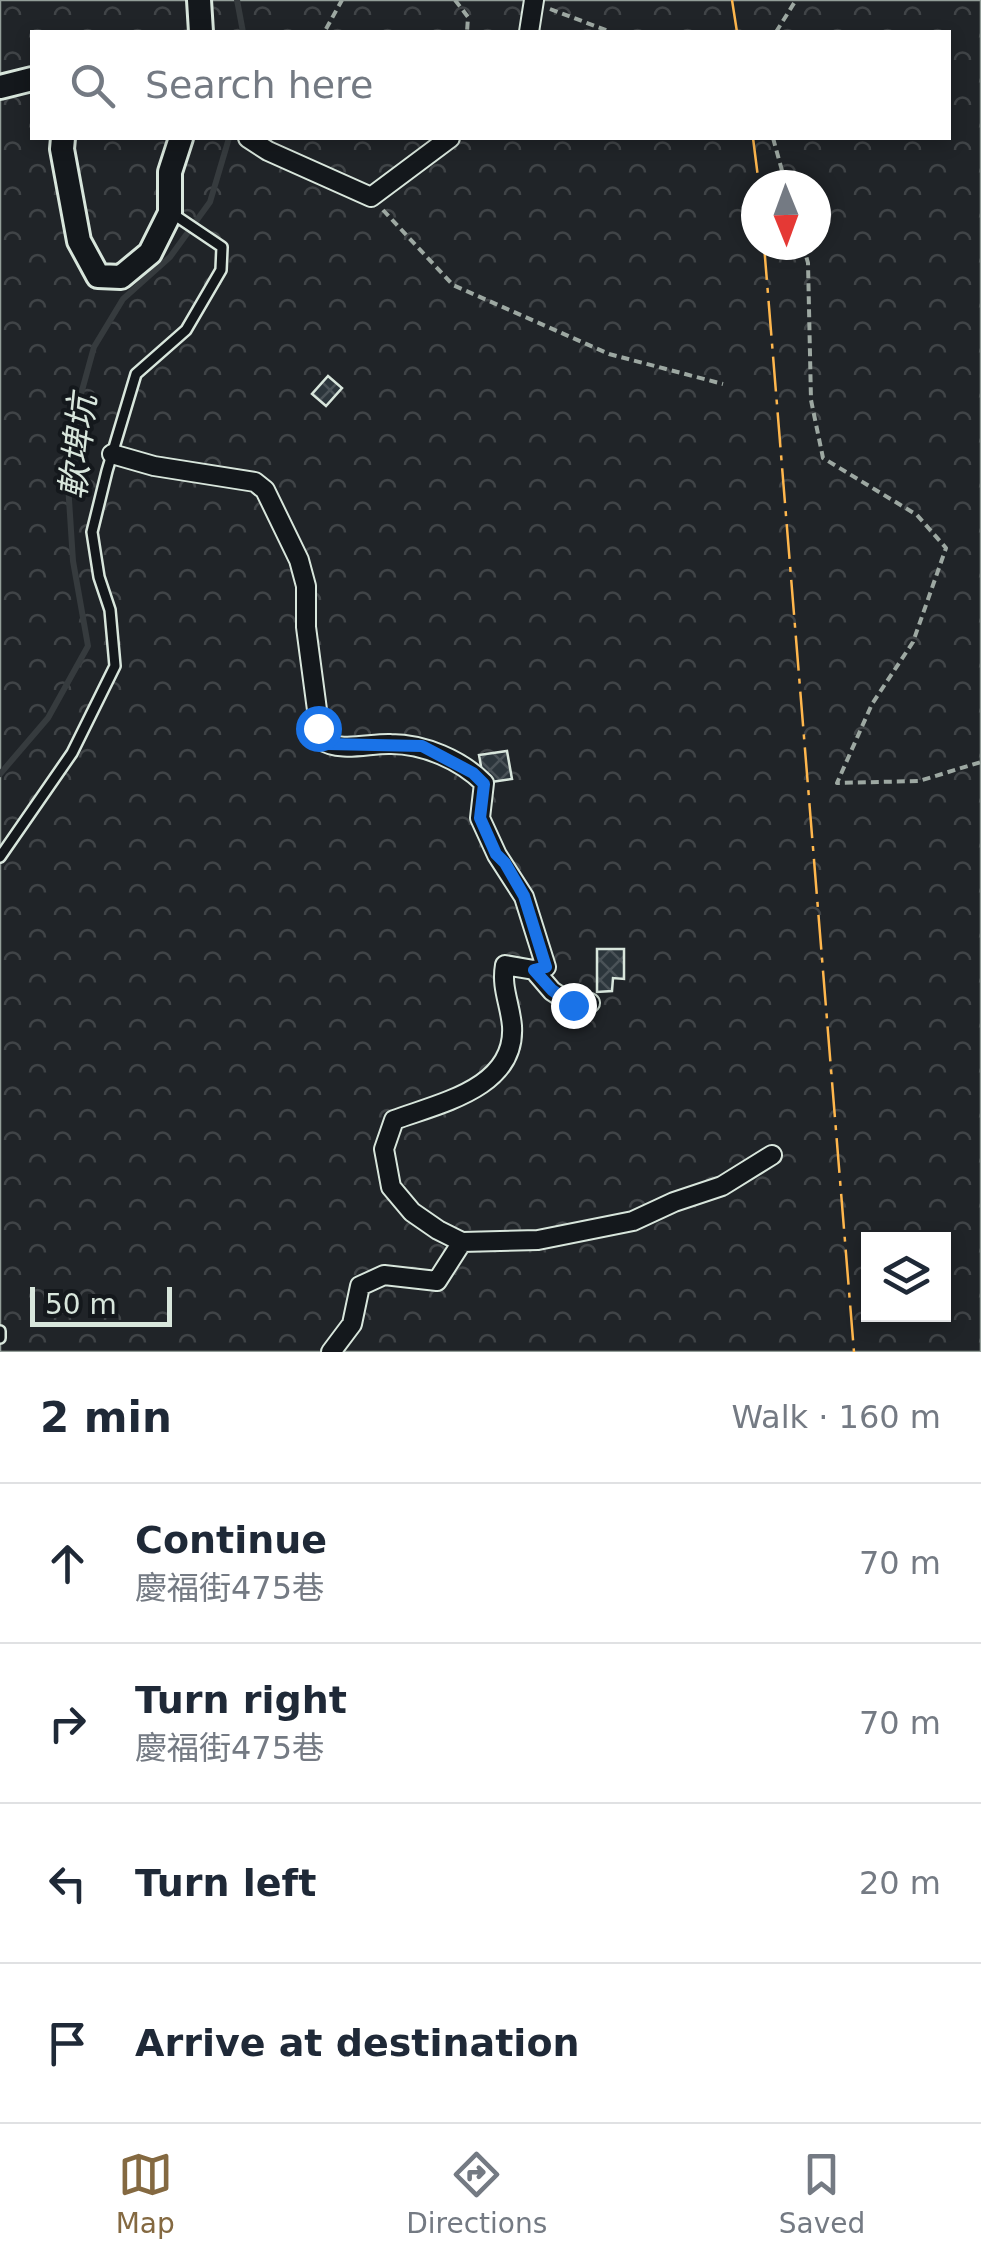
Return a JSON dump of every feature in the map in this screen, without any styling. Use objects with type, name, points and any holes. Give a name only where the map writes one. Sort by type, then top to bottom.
[{"type":"street","points":[[199,0],[201,30]]},
{"type":"street","points":[[529,30],[534,1]]},
{"type":"street","points":[[0,87],[30,79]]},
{"type":"street","points":[[63,140],[79,241],[98,276],[121,278],[150,253],[170,213],[170,172],[181,140]]},
{"type":"street","points":[[251,140],[370,197],[447,140]]},
{"type":"street","points":[[112,454],[154,466],[255,482],[266,490],[299,560],[306,586],[310,667],[317,692],[321,740],[343,746],[422,746],[473,773],[484,784],[480,818],[496,854],[524,896],[546,967],[534,970],[506,964],[502,984],[512,1028],[506,1060],[477,1089],[394,1120],[384,1149],[391,1186],[412,1212],[462,1242],[538,1240],[633,1221],[722,1186],[772,1155]]},
{"type":"street","points":[[534,970],[573,1005],[590,1003]]},
{"type":"street","points":[[331,1352],[352,1324],[360,1286],[384,1274],[436,1282],[462,1242]]},
{"type":"lane","points":[[0,857],[72,753],[115,666],[110,610],[92,532],[136,374],[186,330],[220,270],[222,247],[170,213]]},
{"type":"path","points":[[326,29],[342,0]]},
{"type":"path","points":[[455,0],[468,17],[468,30]]},
{"type":"path","points":[[777,30],[796,0]]},
{"type":"path","points":[[534,1],[607,30]]},
{"type":"path","points":[[774,140],[782,170]]},
{"type":"path","points":[[370,197],[453,286],[610,354],[722,384]]},
{"type":"path","points":[[808,260],[811,400],[823,458],[917,515],[946,548],[914,642],[872,704],[837,783],[919,782],[981,762]]},
{"type":"green space","points":[[0,0],[981,0],[981,1352],[0,1352]]},
{"type":"building","points":[[328,376],[342,388],[326,406],[312,394]]},
{"type":"building","points":[[507,751],[512,779],[484,783],[479,755]]},
{"type":"building","points":[[597,949],[624,949],[624,979],[613,978],[612,991],[597,992]]},
{"type":"waterway","name":"軟埤坑","points":[[237,0],[243,30]]},
{"type":"waterway","name":"軟埤坑","points":[[0,774],[48,718],[88,646],[73,561],[68,484],[78,405],[94,347],[123,299],[170,257],[210,202],[228,140]]},
{"type":"power","points":[[732,0],[737,30]]},
{"type":"power","points":[[753,140],[757,170]]},
{"type":"power","points":[[765,260],[854,1352]]},
{"type":"route","points":[[318,728],[321,740],[327,744],[422,746],[473,773],[484,784],[480,818],[496,854],[524,896],[546,967],[534,970],[573,1005]]}]
